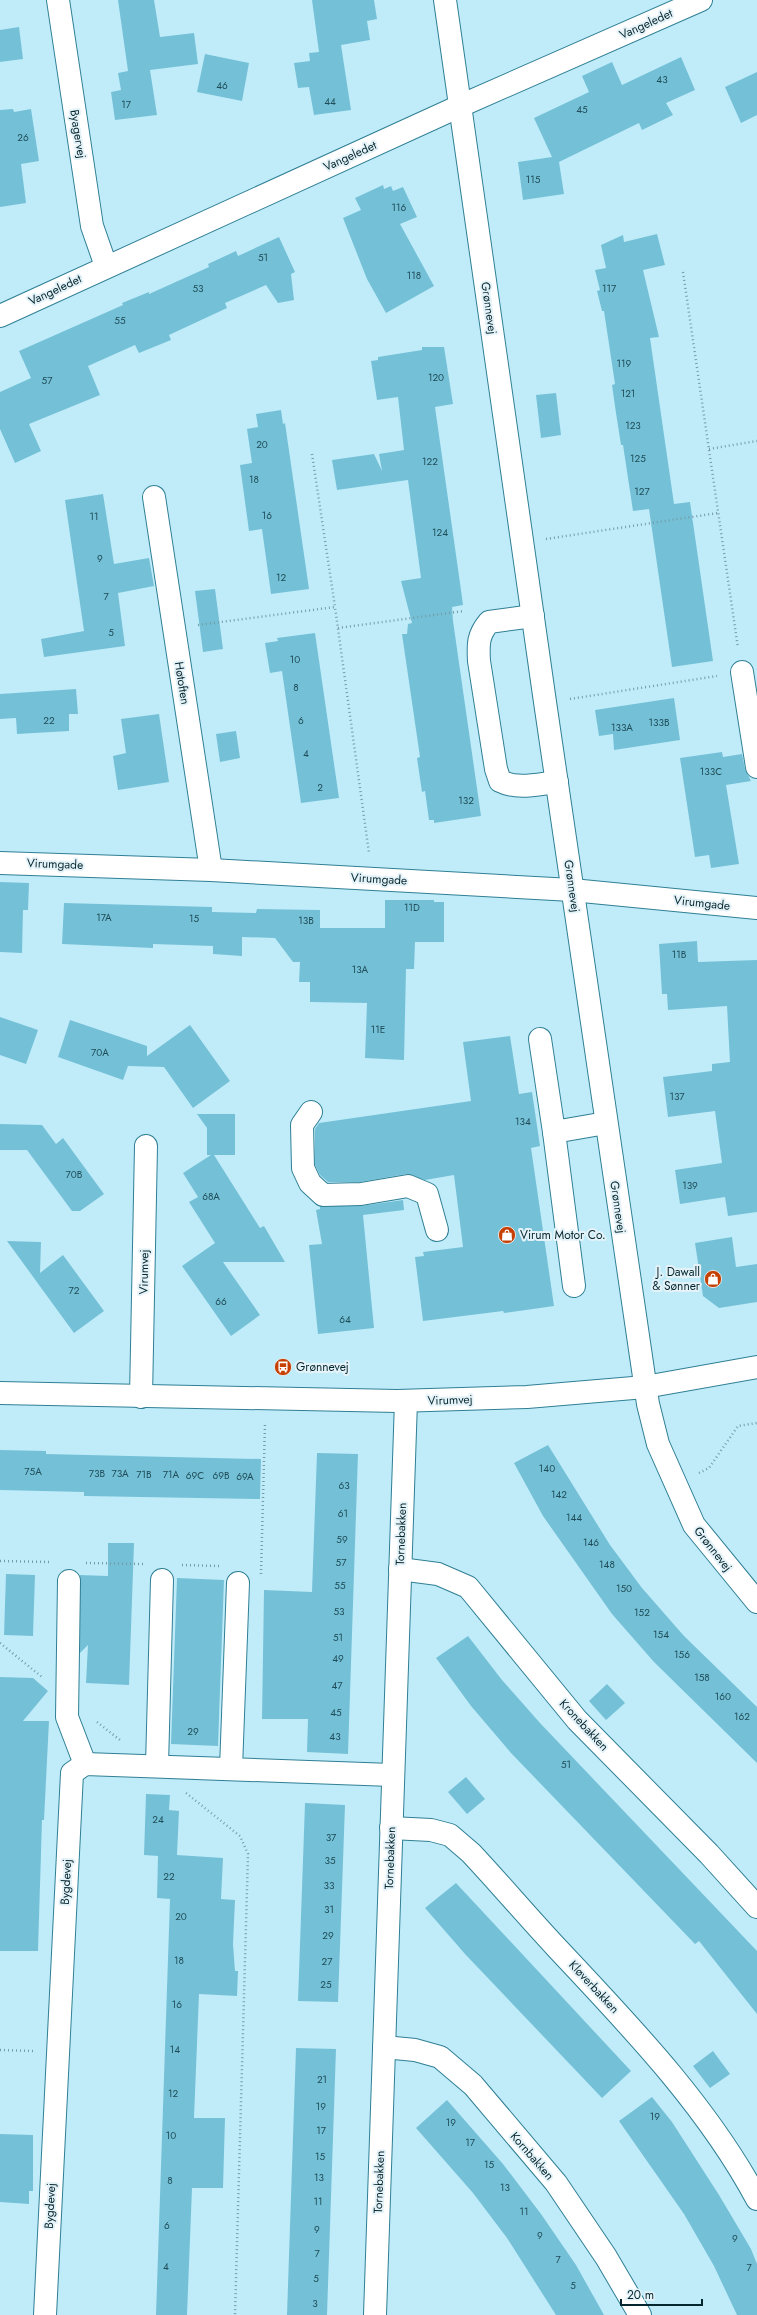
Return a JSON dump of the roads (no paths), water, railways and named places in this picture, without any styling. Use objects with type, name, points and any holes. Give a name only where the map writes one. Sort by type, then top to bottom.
[{"type":"street","name":"Byagervej","points":[[58,0],[92,226],[106,266]]},
{"type":"street","name":"Grønnevej","points":[[445,0],[532,616],[645,1387],[658,1444],[694,1525],[757,1602]]},
{"type":"street","name":"Vangeledet","points":[[0,316],[106,266],[460,106],[701,0]]},
{"type":"street","name":"Høtoften","points":[[154,497],[211,870]]},
{"type":"street","points":[[532,616],[490,622],[481,631],[478,643],[479,661],[496,769],[500,781],[509,785],[519,786],[557,782]]},
{"type":"street","points":[[742,672],[757,767]]},
{"type":"street","name":"Virumgade","points":[[0,863],[211,870],[572,890],[757,908]]},
{"type":"street","points":[[540,1039],[574,1286]]},
{"type":"street","points":[[311,1112],[302,1125],[303,1168],[310,1183],[323,1195],[361,1194],[408,1186],[427,1194],[437,1230]]},
{"type":"street","points":[[554,1132],[606,1123]]},
{"type":"street","name":"Virumvej","points":[[141,1397],[146,1146]]},
{"type":"street","name":"Virumvej","points":[[0,1393],[141,1397],[406,1401],[527,1397],[645,1387],[757,1367]]},
{"type":"street","name":"Tornebakken","points":[[375,2315],[390,1828],[406,1401]]},
{"type":"street","name":"Kronebakken","points":[[400,1569],[438,1574],[468,1587],[577,1720],[709,1854],[757,1907]]},
{"type":"street","points":[[157,1765],[162,1570]]},
{"type":"street","points":[[74,1572],[67,1717],[85,1764],[157,1765],[392,1775]]},
{"type":"street","points":[[231,1768],[238,1583]]},
{"type":"street","name":"Bygdevej","points":[[45,2315],[72,1773],[85,1764]]},
{"type":"street","name":"Kløverbakken","points":[[390,1828],[431,1830],[450,1835],[471,1853],[648,2044],[702,2114],[748,2182],[757,2200]]},
{"type":"street","name":"Kornbakken","points":[[384,2047],[415,2050],[440,2057],[472,2085],[556,2183],[606,2257],[640,2315]]},
{"type":"place","name":"Virum Motor Co.","points":[[507,1235]]},
{"type":"place","name":"J. Dawall & Sønner","points":[[713,1279]]},
{"type":"place","name":"Grønnevej","points":[[283,1367]]}]
